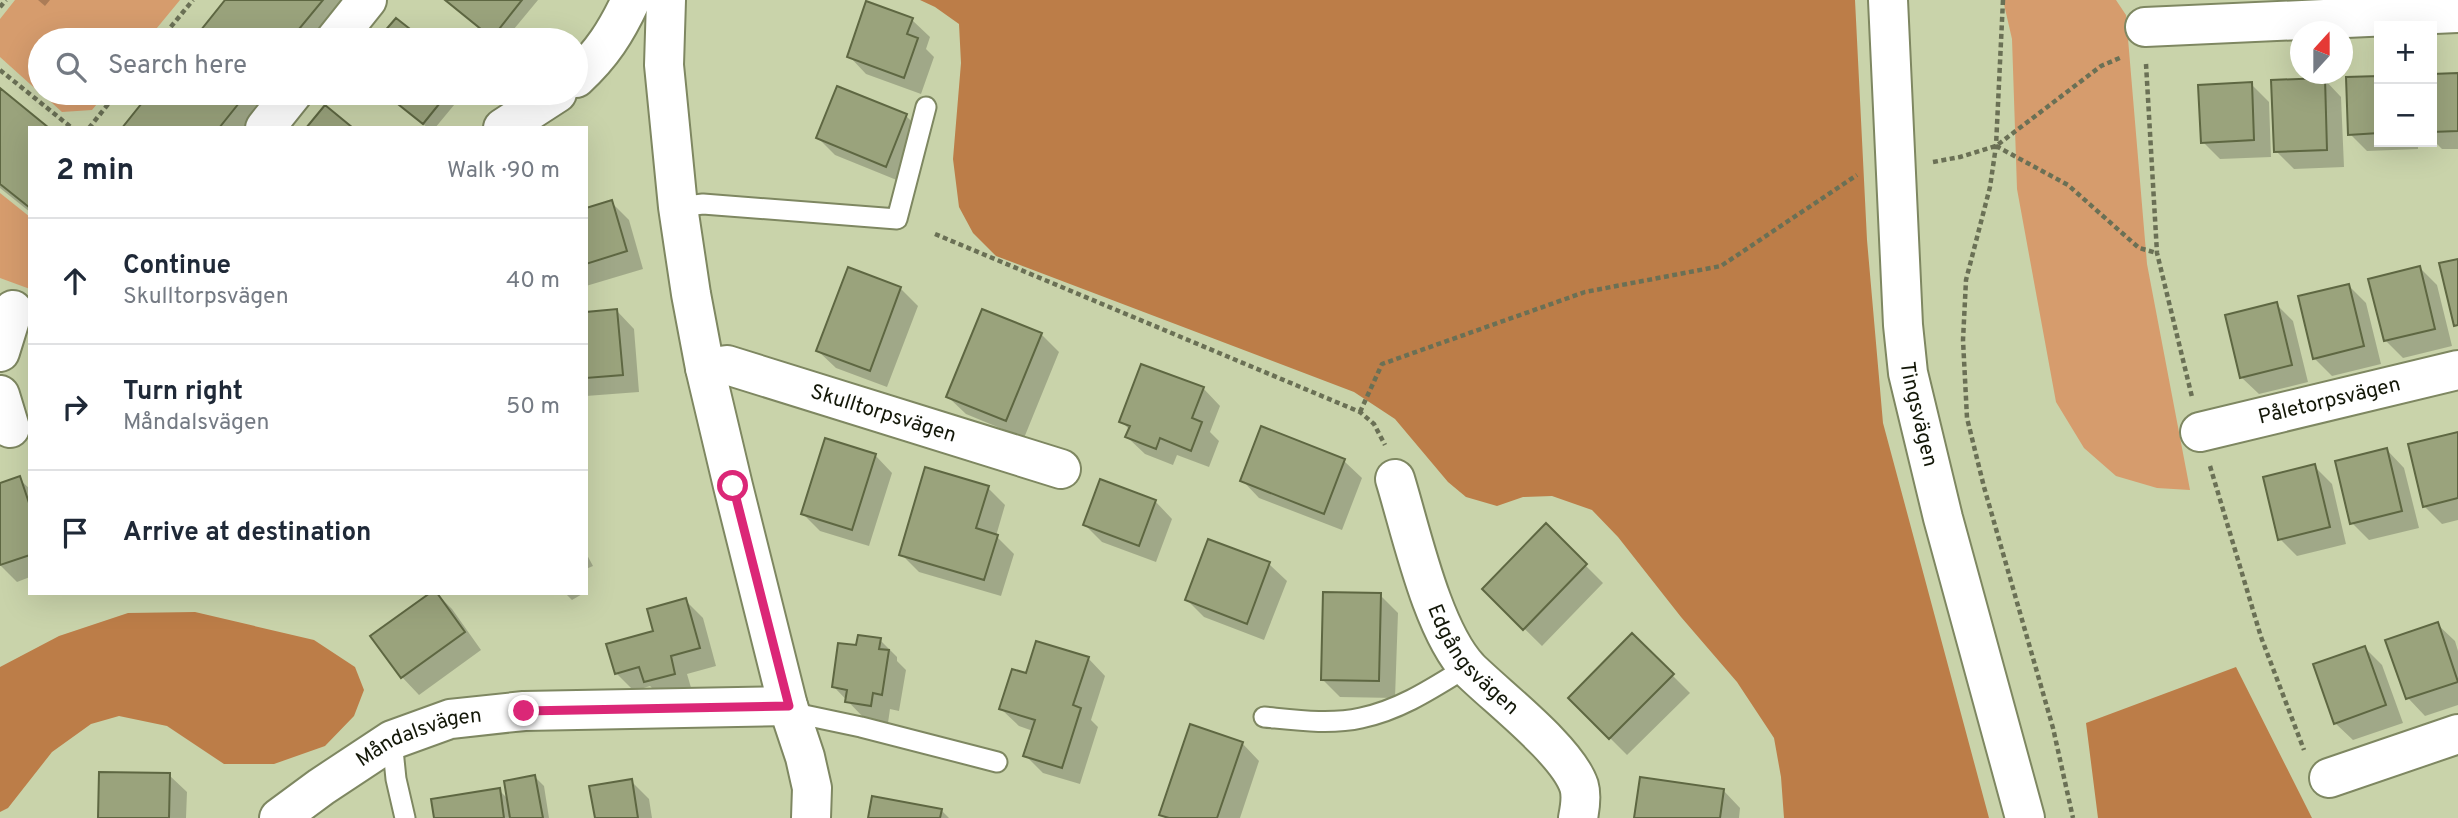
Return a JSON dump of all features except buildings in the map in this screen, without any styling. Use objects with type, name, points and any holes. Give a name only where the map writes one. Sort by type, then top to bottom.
[{"type":"street","points":[[345,28],[367,0]]},
{"type":"street","points":[[588,67],[618,29],[631,0]]},
{"type":"street","points":[[666,0],[664,65],[678,207],[705,368],[790,709],[805,757],[812,788],[811,818]]},
{"type":"street","name":"Tingsvägen","points":[[1888,0],[1903,325],[1908,373],[1943,518],[2025,818]]},
{"type":"street","points":[[2134,42],[2458,13]]},
{"type":"street","points":[[267,126],[283,105]]},
{"type":"street","points":[[506,126],[538,105]]},
{"type":"street","points":[[0,352],[14,309]]},
{"type":"street","name":"Skulltorpsvägen","points":[[705,368],[727,365],[1061,469]]},
{"type":"street","name":"Påletorpsvägen","points":[[2200,432],[2458,370]]},
{"type":"street","name":"Edgångsvägen","points":[[1395,479],[1429,595],[1451,644],[1467,667],[1568,766],[1579,786],[1581,806],[1578,818]]},
{"type":"street","name":"Måndalsvägen","points":[[279,818],[392,740],[450,719],[524,711],[790,709]]},
{"type":"street","points":[[2329,778],[2458,734]]},
{"type":"lane","points":[[678,207],[703,204],[897,219],[926,107]]},
{"type":"lane","points":[[1264,717],[1312,721],[1359,719],[1394,709],[1467,667]]},
{"type":"lane","points":[[790,709],[996,762]]},
{"type":"lane","points":[[392,740],[396,779],[405,818]]},
{"type":"path","points":[[0,7],[6,0]]},
{"type":"path","points":[[170,28],[193,0]]},
{"type":"path","points":[[2003,0],[1996,145],[1990,187],[1966,280],[1963,340],[1967,418],[2053,728],[2073,818]]},
{"type":"path","points":[[1921,164],[1960,157],[1996,145],[2134,42]]},
{"type":"path","points":[[0,70],[28,93]]},
{"type":"path","points":[[43,105],[70,126]]},
{"type":"path","points":[[91,126],[107,105]]},
{"type":"path","points":[[1996,145],[2068,184],[2139,248],[2157,253]]},
{"type":"path","points":[[1360,412],[1382,364],[1585,292],[1721,266],[1858,175]]},
{"type":"path","points":[[935,234],[1360,412],[1374,424],[1384,439],[1395,479]]},
{"type":"shaded area","points":[[15,0],[180,0],[157,28],[28,28],[28,82],[0,57],[0,19]]},
{"type":"shaded area","points":[[920,0],[1855,0],[1867,240],[1883,423],[1989,818],[1784,818],[1781,777],[1774,738],[1737,682],[1618,537],[1592,510],[1552,496],[1523,497],[1497,506],[1466,497],[1448,482],[1395,419],[1354,392],[996,256],[973,233],[959,207],[953,159],[961,63],[959,24]]},
{"type":"shaded area","points":[[2003,0],[2116,0],[2126,15],[2147,264],[2190,490],[2157,488],[2116,476],[2084,448],[2056,402],[2017,189],[2012,39]]},
{"type":"shaded area","points":[[54,105],[96,105],[92,110],[62,112]]},
{"type":"shaded area","points":[[0,193],[28,215],[28,288],[0,278]]},
{"type":"shaded area","points":[[195,612],[314,640],[355,667],[364,690],[354,716],[325,746],[274,764],[224,764],[167,726],[119,716],[91,724],[52,752],[8,808],[0,812],[0,667],[59,636],[128,613]]},
{"type":"shaded area","points":[[2236,667],[2312,818],[2098,818],[2086,723]]},
{"type":"route","points":[[524,711],[789,706],[733,486]]}]
